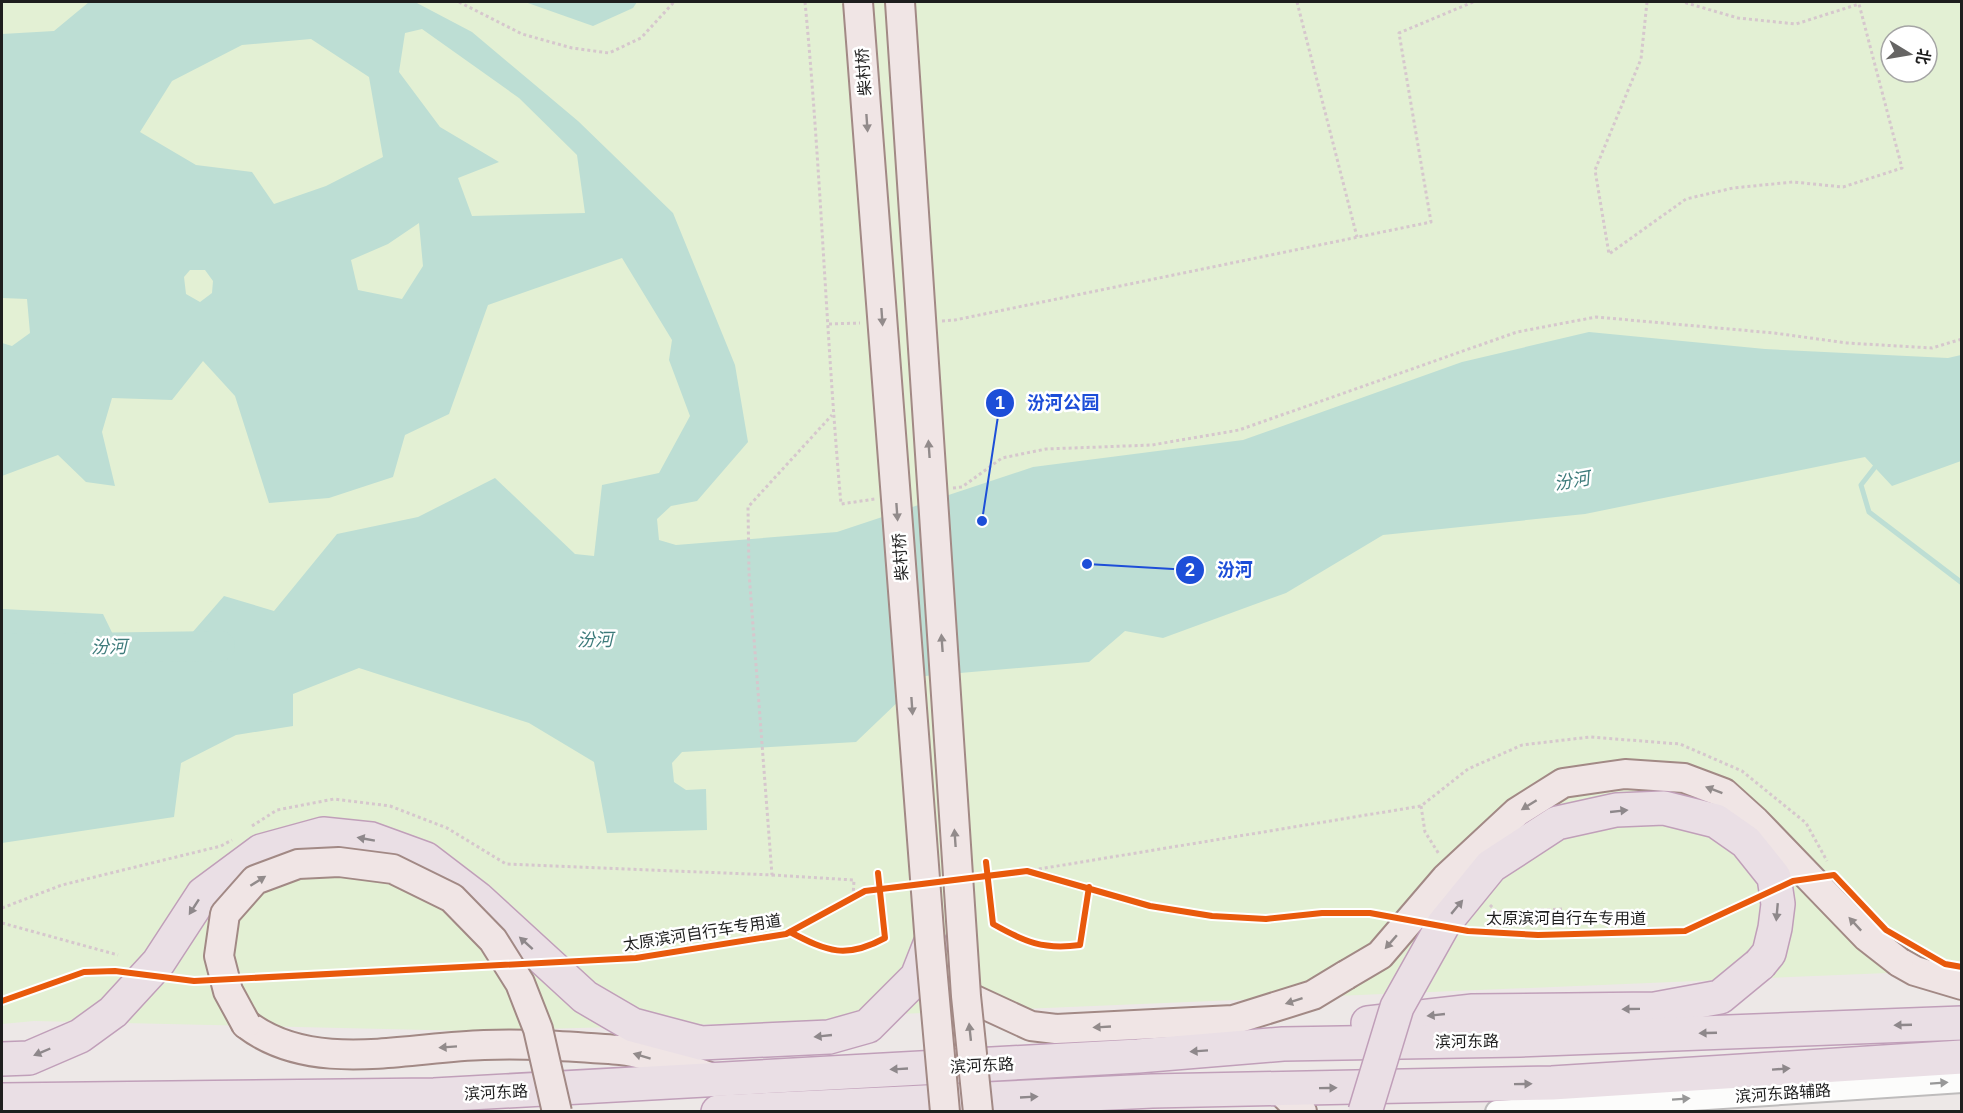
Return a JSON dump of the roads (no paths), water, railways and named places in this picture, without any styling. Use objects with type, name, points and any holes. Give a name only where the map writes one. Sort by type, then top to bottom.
[{"type":"highway","points":[[1241,1048],[1320,1028],[1473,1011],[1655,1009],[1720,997],[1769,954],[1778,904],[1774,878],[1746,842],[1716,820],[1664,808],[1616,810],[1557,823],[1491,866],[1443,925],[1397,1007],[1365,1112]]},
{"type":"highway","points":[[2,1059],[28,1058],[80,1036],[113,1012],[158,963],[203,894],[261,851],[323,834],[371,839],[426,859],[477,898],[585,997],[633,1025],[700,1043],[829,1037],[868,1026],[917,977],[930,944]]},
{"type":"highway","name":"滨河东路","points":[[718,1096],[1241,1048],[1962,1023]]},
{"type":"highway","name":"滨河东路","points":[[2,1100],[434,1095],[718,1096],[1279,1089],[1552,1083],[1962,1058]]},
{"type":"highway","points":[[1398,1112],[1418,1086]]},
{"type":"main road","name":"柴村桥","points":[[858,2],[930,944],[945,1112]]},
{"type":"main road","points":[[900,2],[966,996],[978,1112]]},
{"type":"main road","points":[[966,996],[1031,1026],[1056,1029],[1233,1020],[1313,995],[1380,955],[1446,878],[1517,812],[1563,783],[1625,774],[1684,778],[1724,794],[1755,821],[1867,937],[1899,962],[1915,971],[1962,985]]},
{"type":"main road","points":[[557,1112],[538,1029],[520,983],[493,940],[452,898],[393,869],[339,862],[298,864],[255,880],[225,914],[219,956],[228,992],[246,1024],[262,1037],[297,1048],[336,1055],[485,1045],[624,1050],[718,1096]]},
{"type":"main road","points":[[1279,1089],[1302,1112]]},
{"type":"street","name":"滨河东路辅路","points":[[1497,1112],[1962,1081]]},
{"type":"water","name":"汾河","points":[[89,2],[415,2],[472,32],[578,121],[673,213],[735,365],[748,442],[697,501],[671,506],[657,519],[659,540],[676,545],[837,532],[1033,467],[1243,440],[1462,362],[1589,332],[1765,349],[1948,358],[1961,355],[1961,461],[1892,486],[1865,457],[1585,514],[1383,535],[1286,593],[1163,638],[1125,631],[1089,662],[925,676],[856,742],[682,752],[672,763],[674,782],[686,790],[706,789],[707,830],[607,833],[594,762],[529,723],[359,668],[293,694],[293,726],[236,735],[181,763],[174,817],[2,843],[2,609],[103,614],[121,651],[171,657],[224,596],[274,611],[337,534],[418,517],[495,478],[575,554],[594,556],[602,485],[659,473],[690,416],[669,360],[672,340],[622,258],[488,305],[449,414],[405,435],[393,477],[329,498],[269,503],[235,396],[203,361],[172,400],[112,398],[102,432],[115,486],[86,482],[58,455],[2,476],[2,343],[12,346],[30,333],[27,299],[2,298],[2,34],[54,31]],"holes":[[[422,29],[519,98],[577,155],[585,213],[472,216],[458,178],[499,162],[440,127],[399,72],[405,33]],[[311,39],[369,77],[383,157],[326,186],[274,204],[252,172],[196,165],[140,132],[172,81],[242,45]],[[419,223],[423,266],[402,299],[358,290],[351,260],[388,244]],[[190,270],[205,270],[213,281],[212,293],[200,302],[186,294],[184,277]]]},
{"type":"water","points":[[525,2],[637,2],[633,8],[593,26]]},
{"type":"waterway","points":[[1875,467],[1861,485],[1869,512],[1962,583]]},
{"type":"waterway","name":"汾河","points":[[2,649],[220,646]]},
{"type":"place","name":"汾河公园","points":[[982,521]]},
{"type":"place","name":"汾河","points":[[1087,564]]}]
